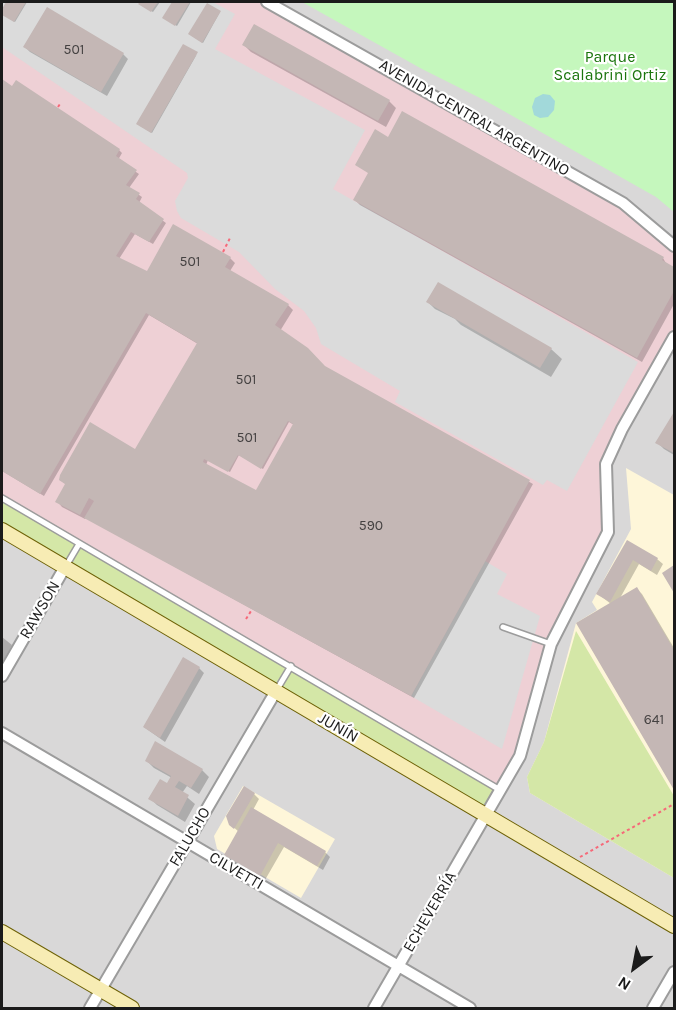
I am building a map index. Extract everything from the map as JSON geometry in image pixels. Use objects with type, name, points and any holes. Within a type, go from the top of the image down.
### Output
[{"type":"main road","name":"JUNÍN","points":[[2,530],[675,926]]},
{"type":"main road","points":[[2,932],[132,1008]]},
{"type":"street","name":"AVENIDA CENTRAL ARGENTINO","points":[[267,2],[623,203],[675,246]]},
{"type":"street","name":"ECHEVERRÍA","points":[[374,1008],[520,756],[551,644],[608,532],[606,464],[622,429],[675,337]]},
{"type":"street","name":"RAWSON","points":[[2,676],[65,567]]},
{"type":"street","name":"FALUCHO","points":[[90,1008],[276,691]]},
{"type":"street","name":"CILVETTI","points":[[2,733],[470,1008]]},
{"type":"street","points":[[653,1008],[675,972]]},
{"type":"lane","name":"JUNÍN","points":[[2,498],[501,791]]},
{"type":"lane","name":"RAWSON","points":[[65,567],[79,544]]},
{"type":"lane","points":[[503,627],[551,644]]},
{"type":"lane","name":"FALUCHO","points":[[276,691],[291,666]]},
{"type":"path","points":[[223,252],[230,238]]},
{"type":"path","points":[[246,619],[250,611]]},
{"type":"path","points":[[568,863],[675,804]]},
{"type":"shaded area","points":[[2,2],[674,2],[674,1008],[2,1008]]},
{"type":"shaded area","points":[[2,2],[267,2],[623,203],[674,246],[674,337],[606,464],[608,532],[551,644],[520,756],[502,791],[2,498]]},
{"type":"shaded area","points":[[2,2],[213,2],[235,14],[215,49],[365,130],[333,189],[638,362],[567,491],[547,480],[543,485],[395,402],[400,391],[321,344],[316,328],[304,311],[275,289],[239,252],[181,218],[175,201],[188,178],[187,173],[2,47]]},
{"type":"shaded area","points":[[626,468],[674,495],[674,878],[530,793],[527,777],[544,742],[576,623],[597,610],[592,602],[631,529]]},
{"type":"shaded area","points":[[485,561],[507,574],[497,594],[540,616],[502,749],[411,696]]},
{"type":"shaded area","points":[[243,786],[335,839],[301,898],[217,849],[214,836]]},
{"type":"green space","name":"Parque Scalabrini Ortiz","points":[[302,2],[674,2],[674,212],[656,197],[486,101],[422,69]]},
{"type":"green space","points":[[2,498],[502,791],[487,815],[2,530]]},
{"type":"green space","points":[[576,631],[674,796],[674,878],[530,793],[527,777],[544,742]]},
{"type":"water","points":[[543,94],[550,95],[555,101],[554,110],[548,117],[540,118],[534,115],[532,107],[535,98]]},
{"type":"building","points":[[6,2],[26,2],[14,22],[2,15]]},
{"type":"building","points":[[158,2],[151,12],[138,4]]},
{"type":"building","points":[[172,2],[190,2],[175,26],[162,18]]},
{"type":"building","points":[[207,3],[221,11],[202,43],[188,34]]},
{"type":"building","points":[[47,7],[124,53],[101,92],[23,47]]},
{"type":"building","points":[[254,24],[390,100],[378,121],[242,45]]},
{"type":"building","points":[[183,44],[198,52],[151,133],[136,124]]},
{"type":"building","points":[[2,79],[12,86],[16,80],[120,149],[116,156],[137,170],[126,185],[140,193],[136,199],[164,219],[149,242],[131,232],[116,256],[147,271],[173,224],[231,257],[225,267],[289,304],[275,325],[308,348],[325,366],[530,480],[411,696],[84,518],[94,501],[89,498],[80,515],[55,502],[65,484],[59,480],[60,475],[90,422],[135,449],[197,343],[146,313],[40,494],[2,471]],"holes":[[[288,421],[293,424],[256,490],[203,462],[204,459],[228,472],[238,455],[261,469]]]},
{"type":"building","points":[[402,111],[664,257],[662,260],[674,267],[674,291],[637,358],[353,200],[368,173],[355,165],[375,129],[388,137]]},
{"type":"building","points":[[438,282],[552,348],[540,368],[426,302]]},
{"type":"building","points":[[674,412],[674,453],[655,443]]},
{"type":"building","points":[[627,540],[658,558],[651,571],[633,560],[610,602],[596,594]]},
{"type":"building","points":[[674,565],[674,593],[662,573]]},
{"type":"building","points":[[637,587],[674,650],[674,790],[576,623]]},
{"type":"building","points":[[183,657],[200,667],[160,738],[143,727]]},
{"type":"building","points":[[155,741],[203,769],[191,788],[179,781],[175,787],[189,795],[178,816],[148,799],[160,779],[167,783],[171,776],[145,761]]},
{"type":"building","points":[[244,786],[255,793],[234,829],[229,825],[226,816]]},
{"type":"building","points":[[251,807],[326,851],[317,866],[278,843],[260,876],[224,855]]}]
